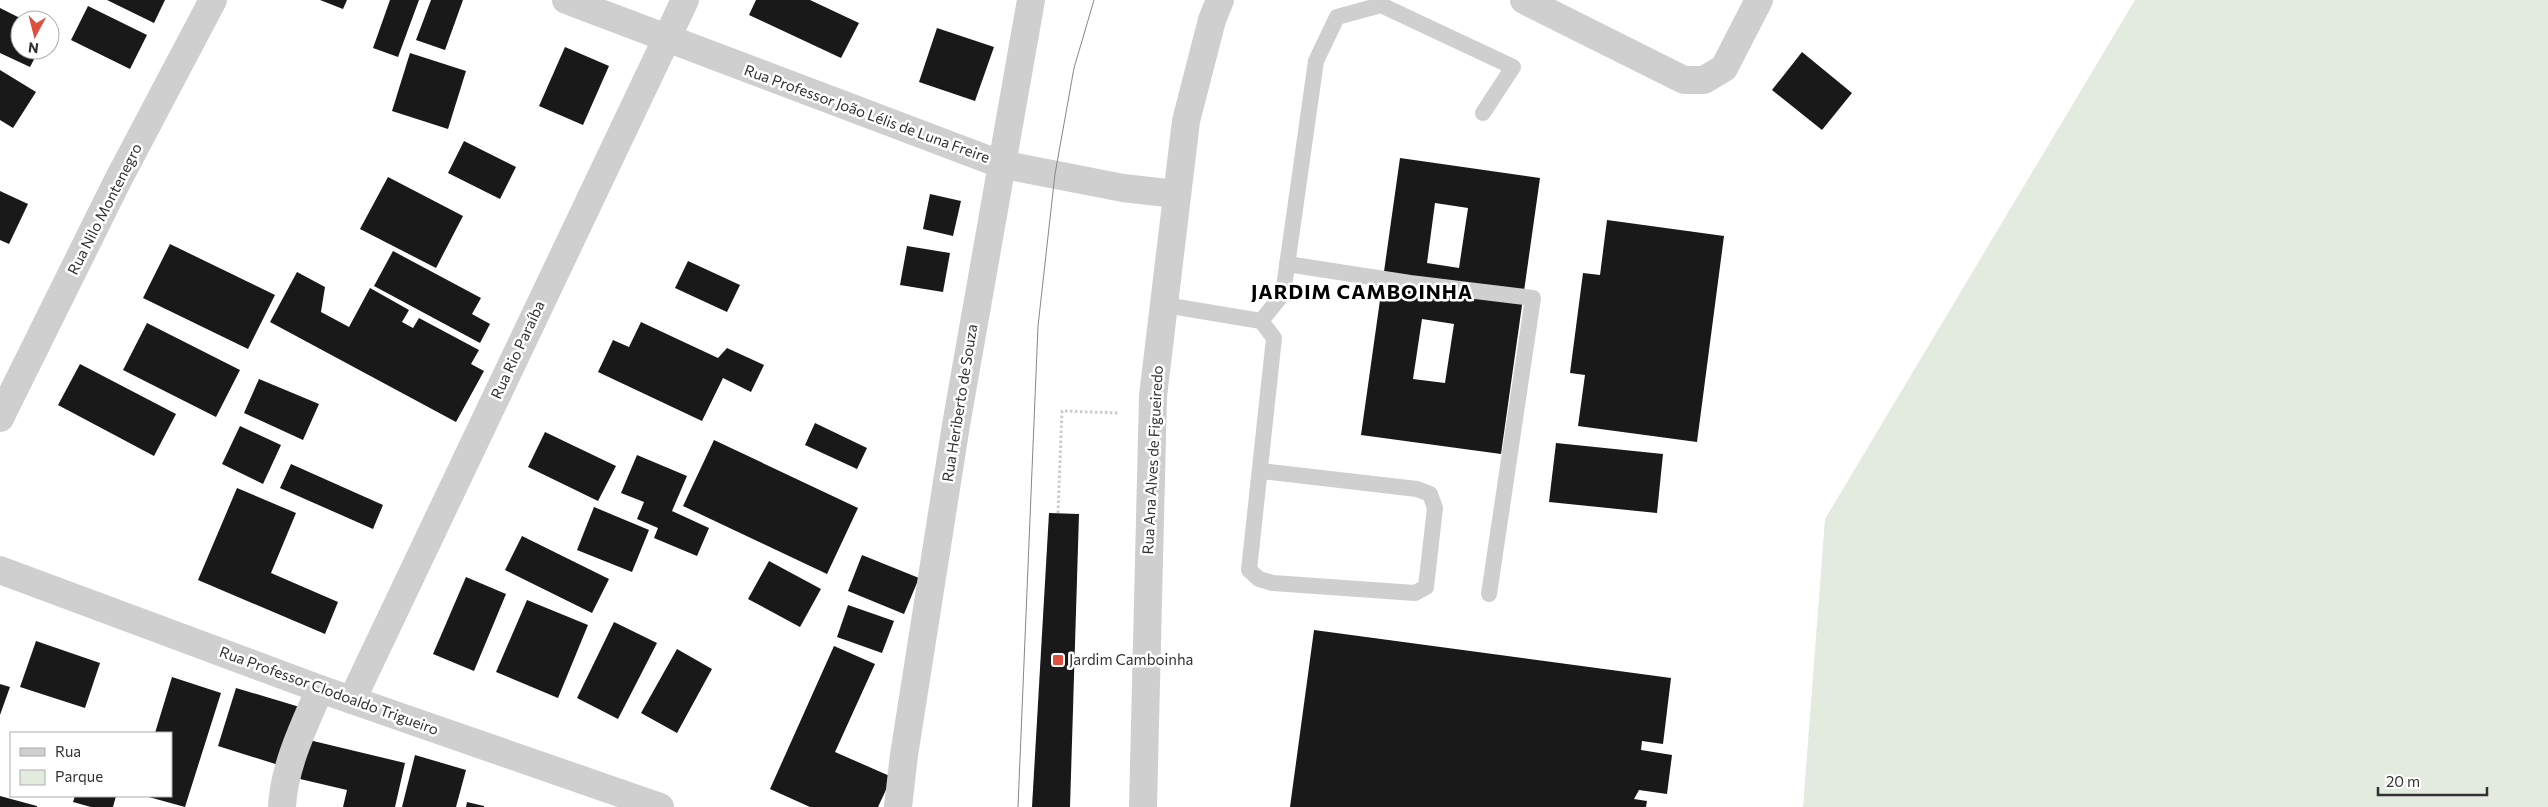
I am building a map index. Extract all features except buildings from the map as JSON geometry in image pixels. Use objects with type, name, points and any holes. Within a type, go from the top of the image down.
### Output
[{"type":"street","name":"Rua Nilo Montenegro","points":[[0,418],[118,180],[213,0]]},
{"type":"street","name":"Rua Professor João Lélis de Luna Freire","points":[[566,0],[1000,164],[1123,188],[1176,194]]},
{"type":"street","name":"Rua Rio Paraíba","points":[[352,700],[686,0]]},
{"type":"street","name":"Rua Heriberto de Souza","points":[[898,807],[904,755],[956,425],[1000,164],[1031,0]]},
{"type":"street","name":"Rua Ana Alves de Figueiredo","points":[[1143,807],[1152,414],[1176,194],[1186,121],[1212,20],[1220,0]]},
{"type":"street","points":[[1524,0],[1684,80],[1704,80],[1724,68],[1759,0]]},
{"type":"street","name":"Rua Professor Clodoaldo Trigueiro","points":[[0,570],[320,689],[660,807]]},
{"type":"street","points":[[282,807],[282,795],[296,744],[320,689]]},
{"type":"lane","points":[[1261,321],[1282,294],[1316,61],[1337,17],[1380,5],[1513,67],[1483,113]]},
{"type":"lane","points":[[1287,264],[1534,298],[1489,594]]},
{"type":"lane","points":[[1165,305],[1261,321],[1274,338],[1249,570],[1258,579],[1273,583],[1415,593],[1426,586],[1435,508],[1430,494],[1416,489],[1261,471]]},
{"type":"path","points":[[1058,513],[1062,411],[1152,414]]},
{"type":"green space","points":[[2135,0],[2548,0],[2548,807],[1803,807],[1825,519]]},
{"type":"tram line","points":[[1018,807],[1038,326],[1055,174],[1074,68],[1094,0]]},
{"type":"place","name":"Jardim Camboinha","points":[[1058,660]]},
{"type":"district","name":"JARDIM CAMBOINHA","points":[[1362,292]]}]
